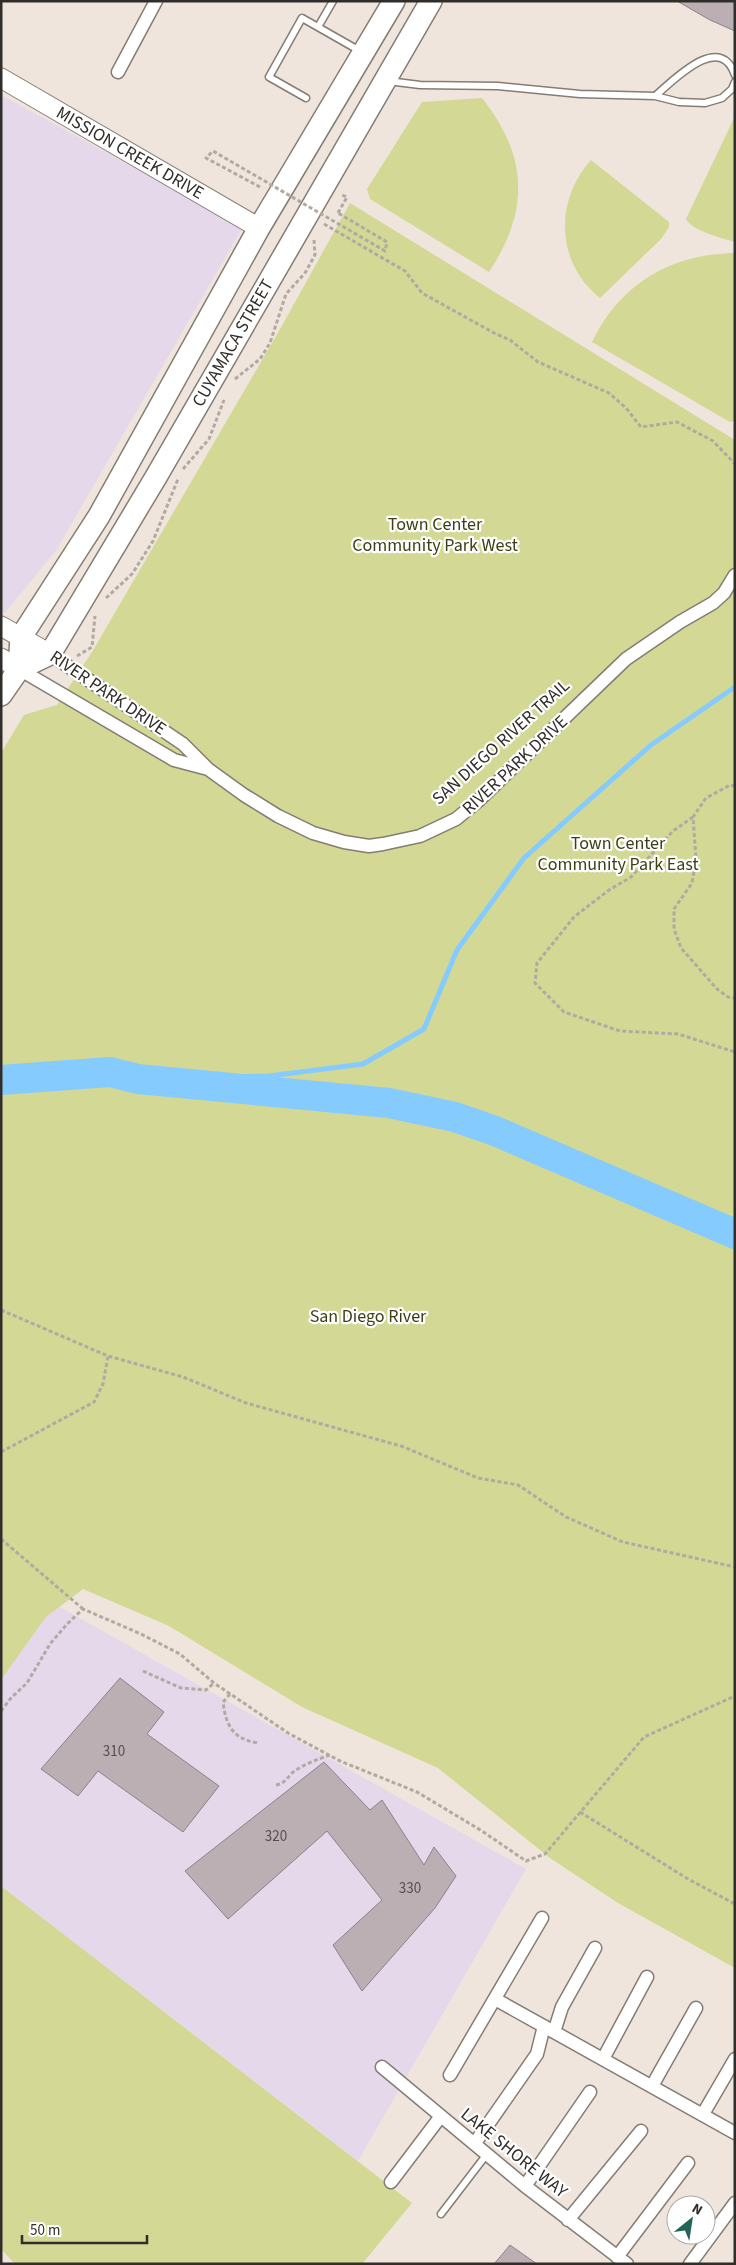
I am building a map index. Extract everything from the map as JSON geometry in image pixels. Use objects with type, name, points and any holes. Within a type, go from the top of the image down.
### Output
[{"type":"main road","name":"CUYAMACA STREET","points":[[20,637],[99,516],[259,228],[394,1]]},
{"type":"main road","name":"CUYAMACA STREET","points":[[50,654],[387,80],[431,1]]},
{"type":"main road","points":[[376,32],[404,50]]},
{"type":"main road","points":[[1,695],[20,637]]},
{"type":"main road","points":[[10,664],[50,654]]},
{"type":"street","points":[[118,72],[150,4]]},
{"type":"street","name":"MISSION CREEK DRIVE","points":[[1,78],[259,228]]},
{"type":"street","name":"RIVER PARK DRIVE","points":[[1,626],[50,654],[183,744],[208,769],[278,816],[314,833],[344,842],[369,846],[420,836],[456,819],[471,807],[626,659],[680,622],[713,603],[724,593],[735,575]]},
{"type":"street","name":"RIVER PARK DRIVE","points":[[10,664],[174,760],[208,769]]},
{"type":"street","points":[[450,2076],[542,1918]]},
{"type":"street","points":[[475,2143],[537,2054],[595,1948]]},
{"type":"street","points":[[603,2058],[647,1977]]},
{"type":"street","points":[[495,1999],[735,2133]]},
{"type":"street","points":[[652,2086],[696,2008]]},
{"type":"street","points":[[703,2114],[735,2059]]},
{"type":"street","name":"LAKE SHORE WAY","points":[[382,2067],[525,2186],[622,2260]]},
{"type":"street","points":[[525,2186],[590,2092]]},
{"type":"street","points":[[391,2182],[441,2116]]},
{"type":"street","points":[[568,2220],[641,2131]]},
{"type":"street","points":[[622,2260],[688,2163]]},
{"type":"street","points":[[690,2264],[735,2203]]},
{"type":"lane","points":[[318,28],[334,1]]},
{"type":"lane","points":[[306,98],[269,77],[302,18],[363,53]]},
{"type":"lane","points":[[655,96],[691,66],[707,58],[721,59],[732,69],[735,76]]},
{"type":"lane","points":[[387,80],[420,85],[498,86],[580,94],[655,96],[679,102],[705,103],[722,98],[732,89],[735,82]]},
{"type":"lane","points":[[441,2214],[487,2154]]},
{"type":"path","points":[[260,187],[206,158],[213,151],[385,251],[387,242],[338,213],[347,197],[342,195],[338,202]]},
{"type":"path","points":[[321,228],[328,216]]},
{"type":"path","points":[[324,224],[405,271],[422,293],[510,340],[538,362],[609,393],[626,408],[641,427],[677,422],[713,441],[735,464]]},
{"type":"path","points":[[231,385],[236,378],[260,359],[270,343],[286,294],[305,273],[315,255],[314,239],[318,234]]},
{"type":"path","points":[[101,607],[106,598],[132,574],[152,542],[164,517],[181,472],[209,440],[227,391]]},
{"type":"path","points":[[80,664],[72,658],[92,647],[96,615]]},
{"type":"path","points":[[735,786],[730,786],[706,798],[693,817],[673,831],[631,877],[609,890],[574,917],[537,963],[535,983],[564,1012],[620,1031],[678,1034],[735,1052]]},
{"type":"path","points":[[693,817],[696,859],[692,883],[674,909],[674,929],[681,948],[717,989],[728,997],[735,998]]},
{"type":"path","points":[[1,1310],[108,1356],[183,1377],[246,1404],[401,1446],[478,1478],[518,1485],[566,1517],[623,1542],[735,1567]]},
{"type":"path","points":[[1,1452],[94,1402],[103,1384],[108,1356]]},
{"type":"path","points":[[1,1540],[83,1609],[141,1634],[180,1654],[214,1683],[288,1733],[330,1755],[417,1792],[482,1831],[526,1862],[545,1854],[644,1737],[735,1696]]},
{"type":"path","points":[[1,1711],[10,1698],[27,1683],[56,1637],[83,1609]]},
{"type":"path","points":[[143,1671],[181,1688],[206,1690],[214,1683]]},
{"type":"path","points":[[230,1694],[223,1702],[229,1727],[244,1741],[258,1743]]},
{"type":"path","points":[[276,1785],[283,1784],[293,1773],[320,1758],[330,1755]]},
{"type":"path","points":[[580,1812],[688,1879],[735,1904]]},
{"type":"shaded area","points":[[1,95],[243,227],[57,549],[4,614],[1,613]]},
{"type":"shaded area","points":[[60,1607],[526,1869],[358,2161],[1,1886],[1,1680],[46,1617]]},
{"type":"green space","points":[[482,98],[508,141],[515,162],[518,183],[517,205],[512,227],[489,272],[370,199],[367,189],[422,102]]},
{"type":"green space","points":[[735,116],[735,242],[694,227],[686,219]]},
{"type":"green space","points":[[591,160],[669,222],[669,227],[661,239],[600,298],[585,284],[575,267],[568,250],[565,231],[566,212],[571,194],[579,176]]},
{"type":"green space","name":"San Diego River","points":[[350,203],[735,440],[735,1968],[618,1903],[550,1858],[438,1768],[302,1707],[169,1626],[83,1589],[46,1617],[1,1680],[1,753],[24,715],[57,705],[92,652],[279,331]]},
{"type":"green space","points":[[735,253],[735,421],[730,422],[592,342],[617,304],[632,289],[650,276],[669,266],[689,259]]},
{"type":"green space","points":[[1,1886],[412,2203],[362,2264],[15,2264],[1,2249]]},
{"type":"building","points":[[677,1],[735,1],[735,31],[710,20]]},
{"type":"building","points":[[120,1678],[164,1712],[147,1734],[219,1786],[183,1832],[98,1771],[78,1796],[41,1769]]},
{"type":"building","points":[[324,1762],[370,1810],[382,1800],[424,1865],[434,1847],[456,1876],[435,1908],[362,1991],[333,1945],[382,1900],[327,1831],[228,1919],[185,1871]]},
{"type":"building","points":[[510,2245],[537,2264],[494,2264]]},
{"type":"waterway","points":[[138,1079],[269,1076],[363,1064],[424,1029],[457,950],[524,858],[651,745],[735,687]]},
{"type":"waterway","name":"San Diego River","points":[[1,1080],[110,1072],[138,1079],[389,1103],[455,1117],[495,1131],[735,1234]]},
{"type":"park label","name":"Town Center Community Park West","points":[[435,534]]},
{"type":"park label","name":"Town Center Community Park East","points":[[618,853]]}]
